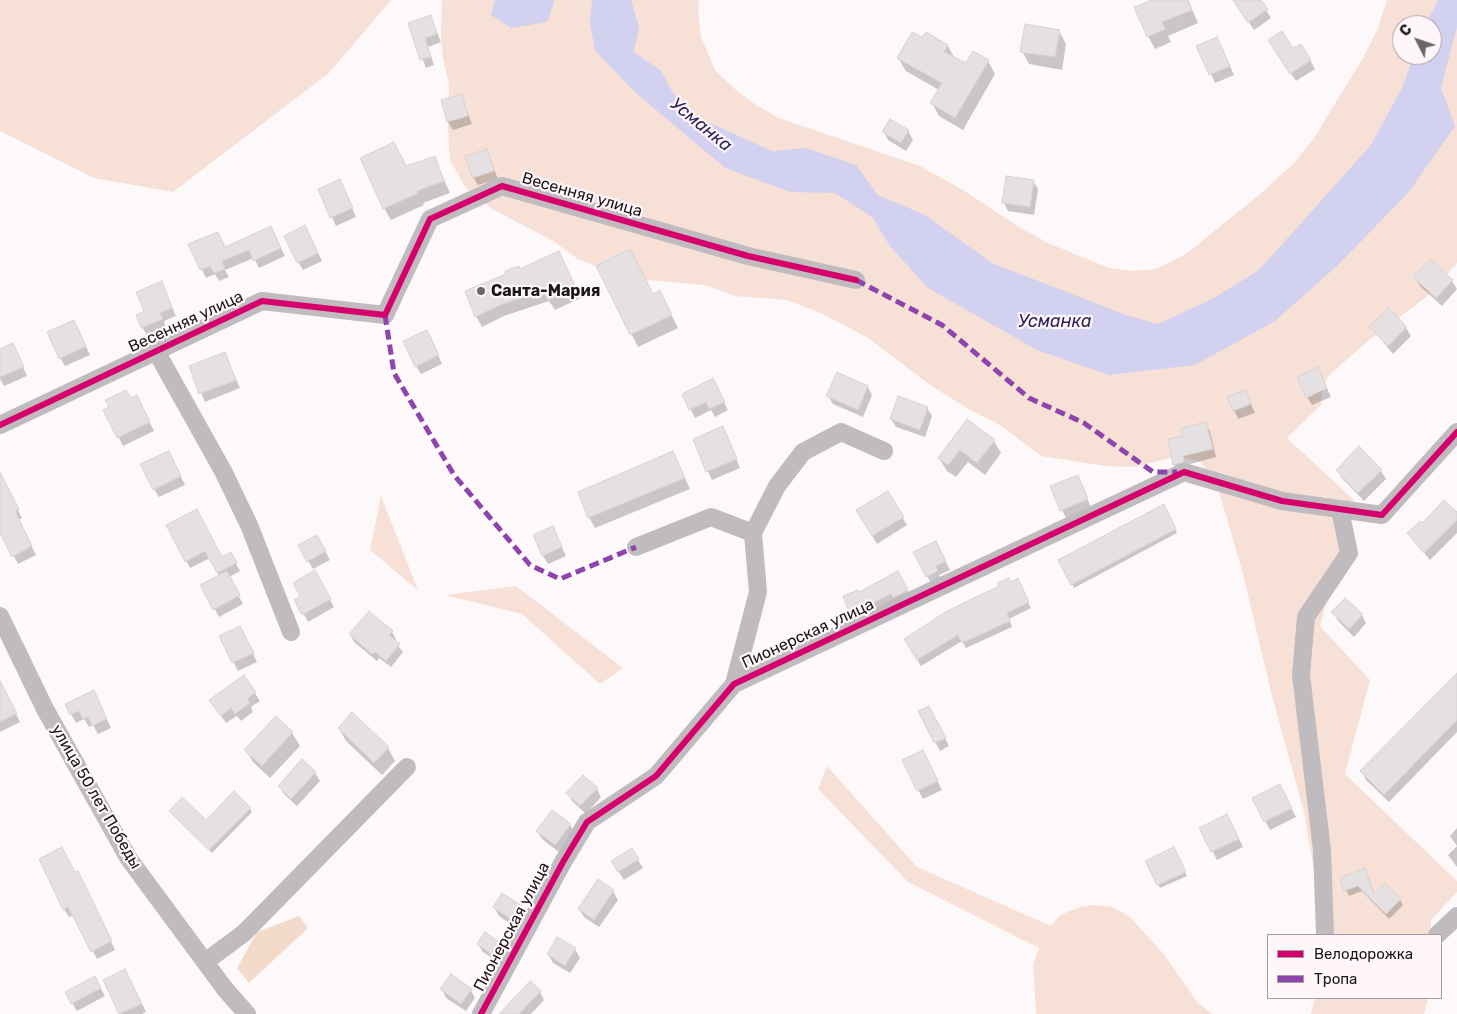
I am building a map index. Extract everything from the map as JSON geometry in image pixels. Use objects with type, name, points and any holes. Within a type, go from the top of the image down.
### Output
[{"type":"street","name":"Весенняя улица","points":[[0,425],[262,301],[384,315],[430,219],[502,186],[748,256],[856,280]]},
{"type":"street","points":[[156,351],[223,471],[249,526],[291,632]]},
{"type":"street","points":[[734,684],[758,592],[752,533],[777,486],[803,452],[841,432],[884,451]]},
{"type":"street","name":"Пионерская улица","points":[[481,1014],[563,862],[587,822],[656,776],[734,684],[1184,472],[1282,501],[1382,515],[1457,432]]},
{"type":"street","points":[[1325,934],[1322,850],[1301,675],[1306,617],[1350,553],[1340,510]]},
{"type":"street","points":[[636,547],[711,517],[752,533]]},
{"type":"street","name":"улица 50 лет Победы","points":[[0,616],[46,709],[129,859],[205,962],[247,1014]]},
{"type":"street","points":[[205,962],[244,933],[407,767]]},
{"type":"street","points":[[1438,934],[1457,916]]},
{"type":"shaded area","points":[[0,0],[391,0],[329,73],[173,192],[94,178],[0,131]]},
{"type":"shaded area","points":[[442,0],[699,0],[701,37],[715,70],[736,90],[756,105],[779,118],[920,166],[963,190],[1019,227],[1048,243],[1109,268],[1133,271],[1156,269],[1186,254],[1259,195],[1294,163],[1314,138],[1363,58],[1378,28],[1387,0],[1457,0],[1457,263],[1426,297],[1373,337],[1328,376],[1322,392],[1321,405],[1287,438],[1354,500],[1320,626],[1370,680],[1345,774],[1457,881],[1457,892],[1431,920],[1431,934],[1320,934],[1318,894],[1304,812],[1272,696],[1242,570],[1217,485],[1201,462],[1186,458],[1170,458],[1134,467],[1105,466],[1041,456],[997,423],[965,407],[930,385],[868,338],[823,314],[787,300],[734,296],[705,285],[647,280],[615,274],[578,259],[553,241],[492,209],[465,187],[450,160],[448,129],[449,84],[443,59],[441,36]]},
{"type":"shaded area","points":[[381,496],[418,590],[370,550]]},
{"type":"shaded area","points":[[516,586],[623,668],[600,684],[522,614],[445,595]]},
{"type":"shaded area","points":[[827,766],[917,867],[1051,926],[1060,915],[1080,907],[1094,905],[1113,907],[1130,917],[1162,952],[1198,1003],[1213,1014],[1036,1014],[1033,964],[1039,948],[908,882],[818,789]]},
{"type":"shaded area","points":[[299,916],[308,928],[249,983],[237,968],[257,932]]},
{"type":"shaded area","points":[[1315,999],[1428,999],[1424,1014],[1311,1014]]},
{"type":"water","points":[[495,0],[555,0],[547,22],[511,28],[491,15]]},
{"type":"water","name":"Усманка","points":[[592,0],[631,0],[639,27],[634,52],[661,71],[673,93],[695,116],[772,151],[806,148],[856,165],[878,195],[925,215],[992,263],[1126,315],[1158,324],[1214,298],[1259,270],[1371,145],[1402,88],[1410,65],[1442,65],[1442,15],[1431,15],[1438,0],[1457,0],[1457,27],[1441,88],[1455,126],[1408,193],[1338,265],[1275,321],[1195,365],[1109,375],[1037,350],[928,288],[890,246],[872,217],[835,193],[790,192],[725,168],[636,93],[595,51],[590,23]]},
{"type":"building","points":[[1152,0],[1188,0],[1192,10],[1162,22],[1165,29],[1147,37],[1134,7]]},
{"type":"building","points":[[1233,0],[1261,0],[1268,9],[1248,23]]},
{"type":"building","points":[[431,15],[437,34],[425,38],[431,57],[420,60],[408,23]]},
{"type":"building","points":[[1025,24],[1060,30],[1055,57],[1020,52]]},
{"type":"building","points":[[1282,31],[1293,48],[1301,44],[1311,60],[1290,74],[1268,40]]},
{"type":"building","points":[[912,32],[922,37],[926,32],[948,45],[944,52],[966,63],[973,51],[989,60],[955,118],[930,103],[942,83],[897,58]]},
{"type":"building","points":[[1217,37],[1230,66],[1209,75],[1196,46]]},
{"type":"building","points":[[462,94],[468,116],[447,122],[441,100]]},
{"type":"building","points":[[890,119],[909,130],[901,143],[882,132]]},
{"type":"building","points":[[394,142],[406,166],[435,156],[444,181],[417,191],[418,193],[383,209],[360,158]]},
{"type":"building","points":[[487,149],[494,171],[472,178],[465,156]]},
{"type":"building","points":[[1006,176],[1034,180],[1030,207],[1002,203]]},
{"type":"building","points":[[340,179],[353,208],[330,218],[318,189]]},
{"type":"building","points":[[305,225],[318,253],[297,263],[284,236]]},
{"type":"building","points":[[271,226],[281,248],[253,261],[249,250],[222,261],[225,269],[214,273],[210,266],[200,270],[188,244],[218,232],[225,247]]},
{"type":"building","points":[[630,249],[653,294],[660,290],[672,315],[630,335],[596,266]]},
{"type":"building","points":[[559,251],[576,288],[548,300],[543,290],[498,306],[475,317],[465,291],[506,274],[505,271],[519,266],[520,269]]},
{"type":"building","points":[[1430,259],[1453,280],[1436,298],[1413,277]]},
{"type":"building","points":[[162,281],[172,308],[160,313],[163,319],[141,328],[136,315],[144,311],[136,292]]},
{"type":"building","points":[[1389,308],[1407,327],[1388,346],[1369,327]]},
{"type":"building","points":[[74,320],[86,346],[59,359],[47,332]]},
{"type":"building","points":[[427,330],[439,355],[415,367],[403,341]]},
{"type":"building","points":[[13,343],[24,367],[0,377],[0,349]]},
{"type":"building","points":[[225,352],[236,380],[199,394],[189,366]]},
{"type":"building","points":[[1318,367],[1327,388],[1306,398],[1297,377]]},
{"type":"building","points":[[837,372],[868,386],[858,410],[826,396]]},
{"type":"building","points":[[713,378],[725,402],[709,409],[706,402],[689,410],[682,394]]},
{"type":"building","points":[[126,390],[131,398],[137,395],[150,422],[117,438],[103,410],[109,407],[105,400]]},
{"type":"building","points":[[1246,390],[1251,404],[1233,411],[1227,397]]},
{"type":"building","points":[[898,396],[928,407],[920,430],[890,419]]},
{"type":"building","points":[[967,419],[995,440],[977,463],[960,450],[948,465],[938,458]]},
{"type":"building","points":[[1206,422],[1213,449],[1183,456],[1184,462],[1173,465],[1168,439],[1183,436],[1181,428]]},
{"type":"building","points":[[723,426],[737,459],[706,472],[693,439]]},
{"type":"building","points":[[1359,446],[1382,470],[1358,493],[1336,470]]},
{"type":"building","points":[[169,451],[181,476],[153,490],[140,464]]},
{"type":"building","points":[[673,451],[685,478],[588,518],[578,492]]},
{"type":"building","points":[[0,472],[19,509],[15,511],[32,546],[12,557],[0,533]]},
{"type":"building","points":[[1078,475],[1088,499],[1060,511],[1050,486]]},
{"type":"building","points":[[888,491],[904,517],[872,536],[856,510]]},
{"type":"building","points":[[1444,500],[1457,512],[1457,520],[1424,553],[1407,533],[1420,521],[1422,523]]},
{"type":"building","points":[[1164,504],[1176,529],[1071,585],[1058,560]]},
{"type":"building","points":[[197,509],[222,557],[231,552],[237,563],[217,573],[205,551],[185,562],[166,525]]},
{"type":"building","points":[[553,526],[562,547],[542,556],[533,535]]},
{"type":"building","points":[[317,535],[326,551],[307,562],[298,545]]},
{"type":"building","points":[[936,541],[946,561],[936,566],[938,571],[926,577],[913,552]]},
{"type":"building","points":[[315,570],[331,599],[302,615],[294,600],[300,596],[293,583]]},
{"type":"building","points":[[227,571],[240,595],[213,610],[200,585]]},
{"type":"building","points":[[898,571],[908,590],[893,598],[891,594],[850,614],[843,596],[858,590],[859,592]]},
{"type":"building","points":[[1009,578],[1011,582],[1018,578],[1029,602],[1007,613],[1010,621],[962,643],[958,635],[917,660],[904,639],[947,611],[999,586],[997,583]]},
{"type":"building","points":[[1345,598],[1363,614],[1349,629],[1331,612]]},
{"type":"building","points":[[369,611],[393,631],[389,635],[400,644],[386,661],[375,652],[372,654],[349,634]]},
{"type":"building","points":[[240,626],[254,653],[232,663],[219,636]]},
{"type":"building","points":[[1457,673],[1457,720],[1384,795],[1360,771]]},
{"type":"building","points":[[244,675],[256,692],[247,699],[250,703],[235,714],[231,708],[221,716],[209,700]]},
{"type":"building","points":[[0,681],[17,713],[0,722]]},
{"type":"building","points":[[94,690],[107,719],[92,726],[88,717],[83,719],[79,711],[70,715],[65,704]]},
{"type":"building","points":[[929,706],[946,738],[934,743],[918,711]]},
{"type":"building","points":[[352,712],[389,747],[374,763],[338,728]]},
{"type":"building","points":[[276,716],[293,732],[262,766],[244,750]]},
{"type":"building","points":[[923,750],[938,781],[917,791],[902,760]]},
{"type":"building","points":[[302,759],[316,772],[291,799],[278,786]]},
{"type":"building","points":[[583,775],[598,788],[580,806],[566,793]]},
{"type":"building","points":[[1280,784],[1292,808],[1264,822],[1252,798]]},
{"type":"building","points":[[234,791],[251,808],[209,850],[169,811],[182,797],[206,820]]},
{"type":"building","points":[[552,810],[571,824],[555,845],[536,831]]},
{"type":"building","points":[[1227,814],[1239,839],[1211,852],[1199,828]]},
{"type":"building","points":[[62,847],[75,872],[78,871],[112,941],[91,952],[68,907],[63,910],[39,859]]},
{"type":"building","points":[[1174,847],[1186,872],[1157,885],[1145,861]]},
{"type":"building","points":[[632,848],[639,859],[618,872],[611,861]]},
{"type":"building","points":[[1365,868],[1374,894],[1385,883],[1401,899],[1386,914],[1358,886],[1344,891],[1340,878]]},
{"type":"building","points":[[598,879],[614,890],[594,920],[578,909]]},
{"type":"building","points":[[502,893],[522,906],[512,920],[493,907]]},
{"type":"building","points":[[485,932],[499,942],[491,954],[477,944]]},
{"type":"building","points":[[557,937],[576,948],[565,966],[547,954]]},
{"type":"building","points":[[125,969],[142,1004],[119,1014],[103,980]]},
{"type":"building","points":[[451,974],[472,989],[461,1004],[440,989]]},
{"type":"building","points":[[95,976],[101,988],[71,1004],[65,992]]},
{"type":"building","points":[[530,981],[541,991],[519,1014],[499,1014]]},
{"type":"marked path","points":[[856,280],[942,325],[1029,398],[1084,423],[1153,472],[1177,472]]},
{"type":"marked path","points":[[385,315],[394,373],[454,475],[530,565],[560,579],[636,547]]},
{"type":"cycle path","points":[[0,425],[262,301],[385,315],[430,219],[502,186],[748,256],[856,280]]},
{"type":"cycle path","points":[[481,1014],[563,862],[587,822],[656,776],[734,684],[1184,472],[1282,501],[1382,515],[1457,432]]},
{"type":"place","name":"Санта-Мария","points":[[481,291]]}]
